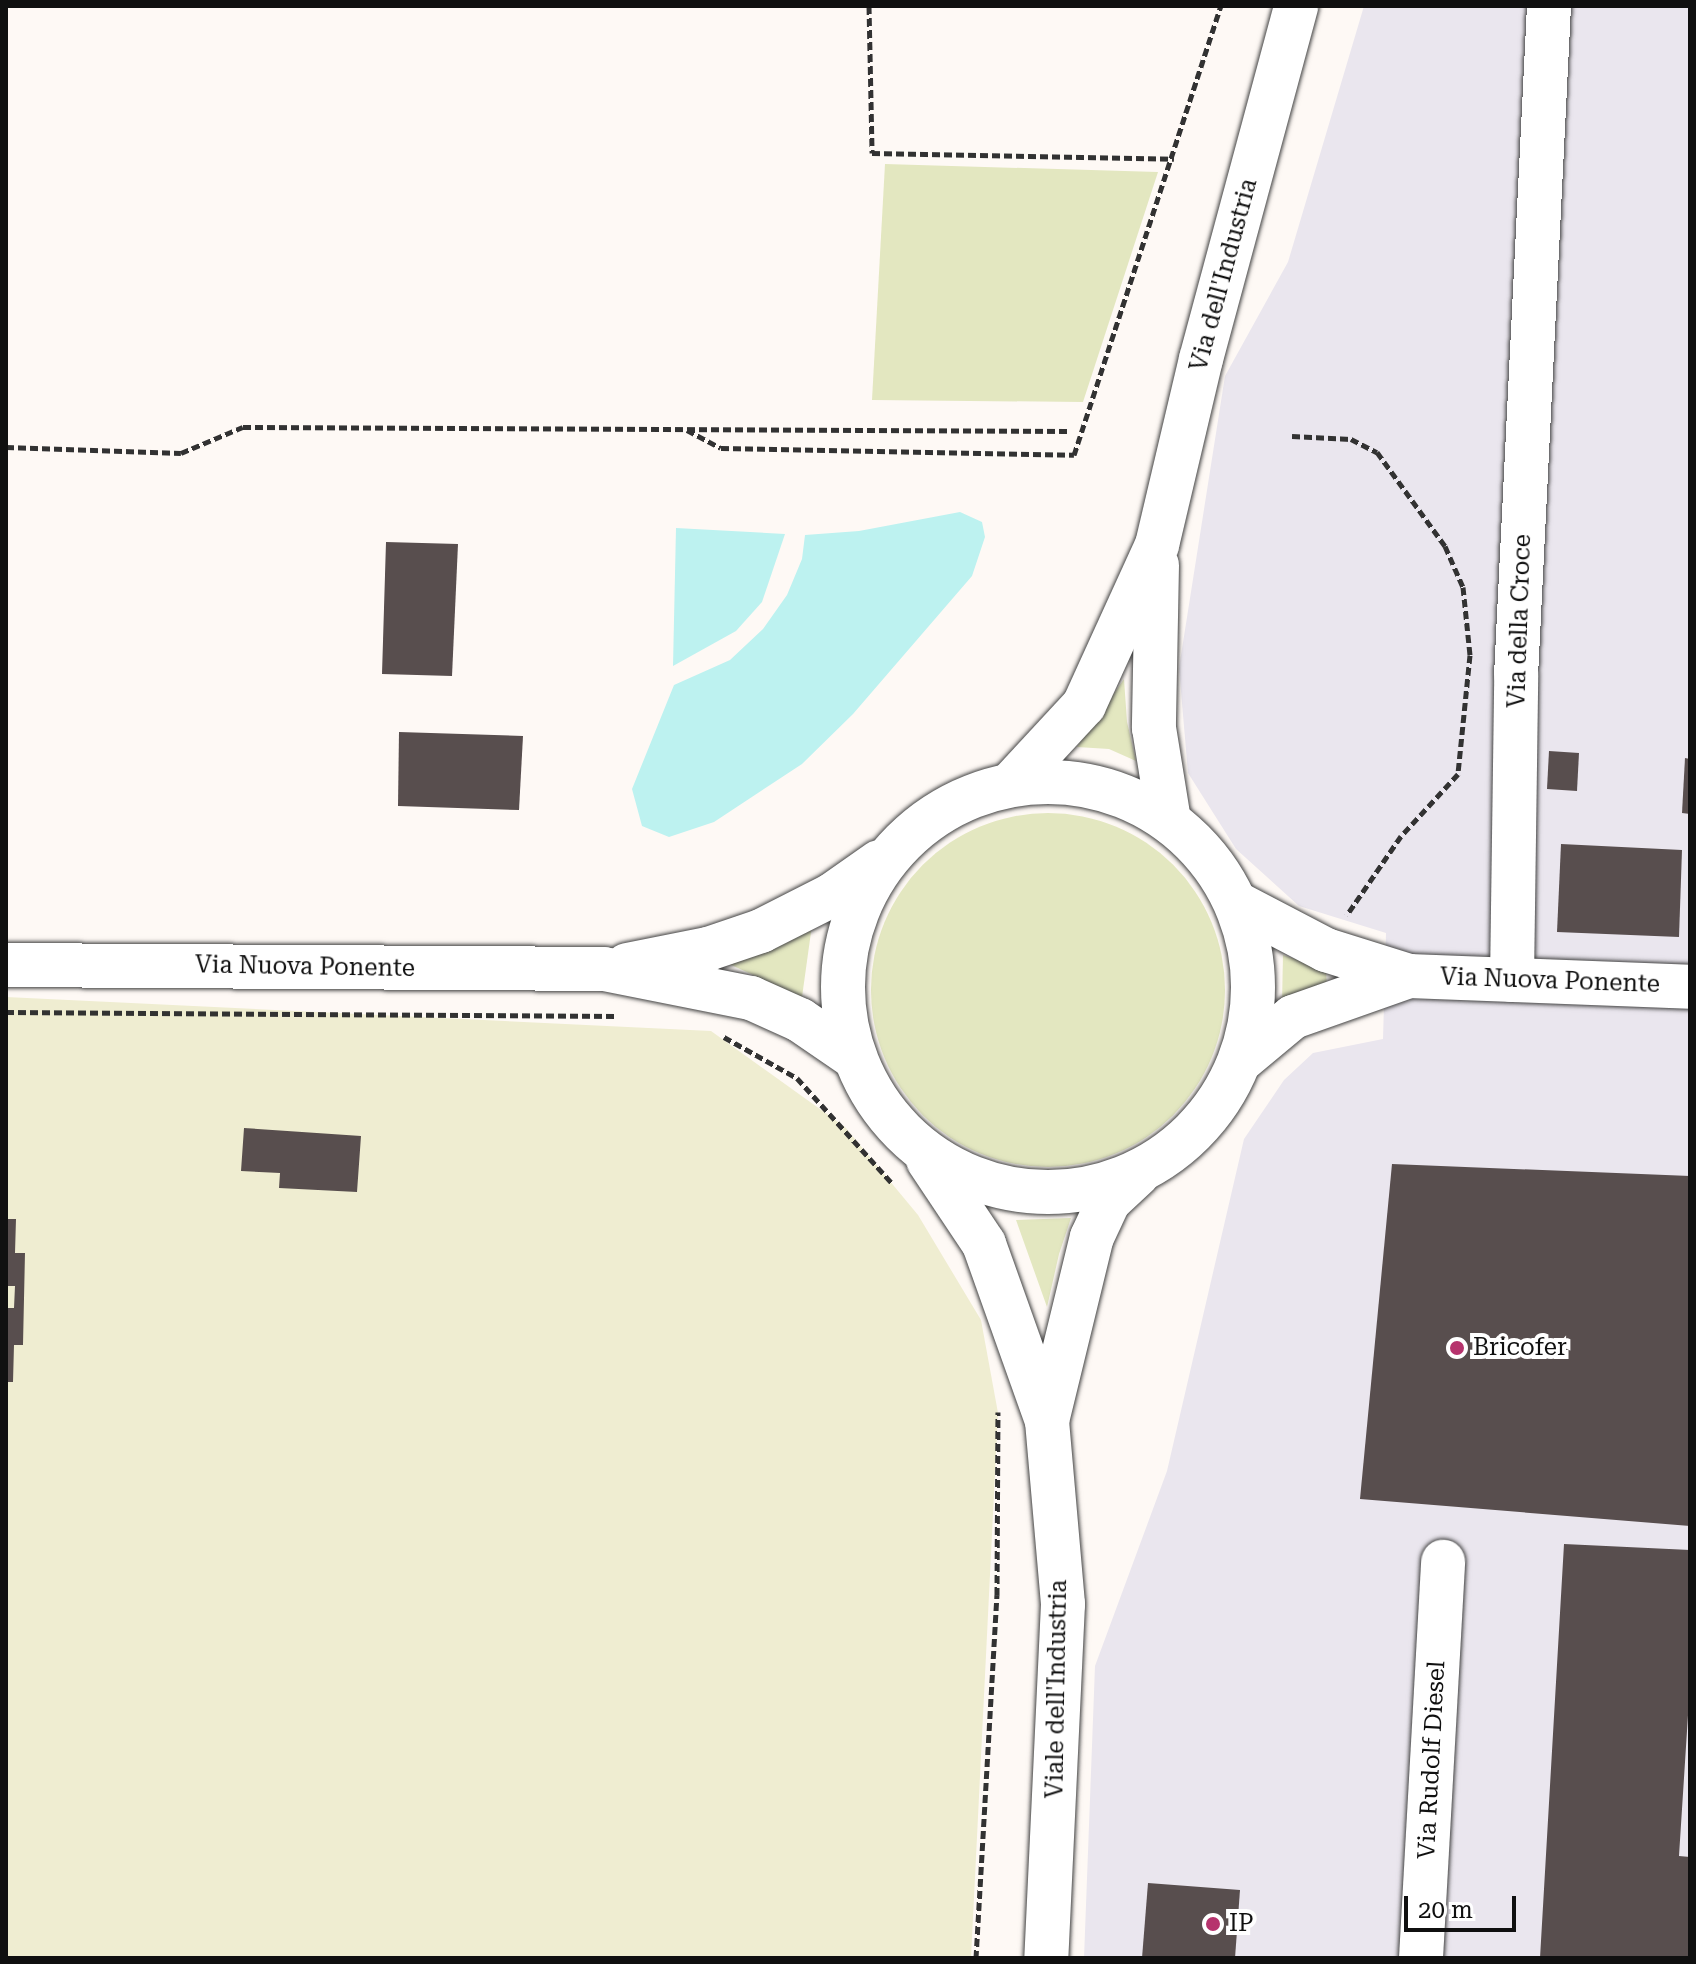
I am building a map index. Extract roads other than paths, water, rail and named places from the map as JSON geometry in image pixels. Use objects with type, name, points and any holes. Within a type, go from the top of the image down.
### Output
[{"type":"street","name":"Via dell'Industria","points":[[1010,785],[1084,705],[1157,545],[1296,6]]},
{"type":"street","name":"Via della Croce","points":[[1512,980],[1516,676],[1549,6]]},
{"type":"street","name":"Via dell'Industria","points":[[1157,545],[1154,728],[1169,821]]},
{"type":"street","points":[[894,851],[856,913],[846,949],[842,985],[854,1057],[879,1105],[916,1146],[968,1177],[1027,1191],[1088,1189],[1145,1168],[1185,1141],[1217,1104],[1240,1061],[1254,982],[1249,941],[1236,903],[1204,854],[1169,821],[1133,800],[1094,787],[1052,782],[1010,785]]},
{"type":"street","name":"Via Nuova Ponente","points":[[604,969],[708,949],[761,931],[832,895],[947,808],[1010,785]]},
{"type":"street","name":"Via Nuova Ponente","points":[[1236,903],[1326,950],[1409,976],[1690,987]]},
{"type":"street","name":"Via Nuova Ponente","points":[[6,965],[604,969],[751,998],[800,1020],[854,1057]]},
{"type":"street","name":"Via Nuova Ponente","points":[[1240,1061],[1293,1017],[1409,976]]},
{"type":"street","name":"Viale dell'Industria","points":[[916,1146],[954,1192],[984,1244],[1047,1421],[1063,1604],[1046,1958]]},
{"type":"street","name":"Viale dell'Industria","points":[[1047,1421],[1092,1237],[1109,1201],[1145,1168]]},
{"type":"street","name":"Via Rudolf Diesel","points":[[1421,1958],[1443,1562]]},
{"type":"water","points":[[960,512],[982,522],[985,537],[972,576],[853,714],[802,764],[714,822],[669,837],[642,826],[632,789],[674,685],[730,660],[763,629],[787,595],[802,559],[805,535],[859,531]]},
{"type":"water","points":[[676,528],[785,534],[762,602],[736,631],[673,666]]},
{"type":"place","name":"Bricofer","points":[[1457,1348]]},
{"type":"place","name":"IP","points":[[1213,1924]]}]
